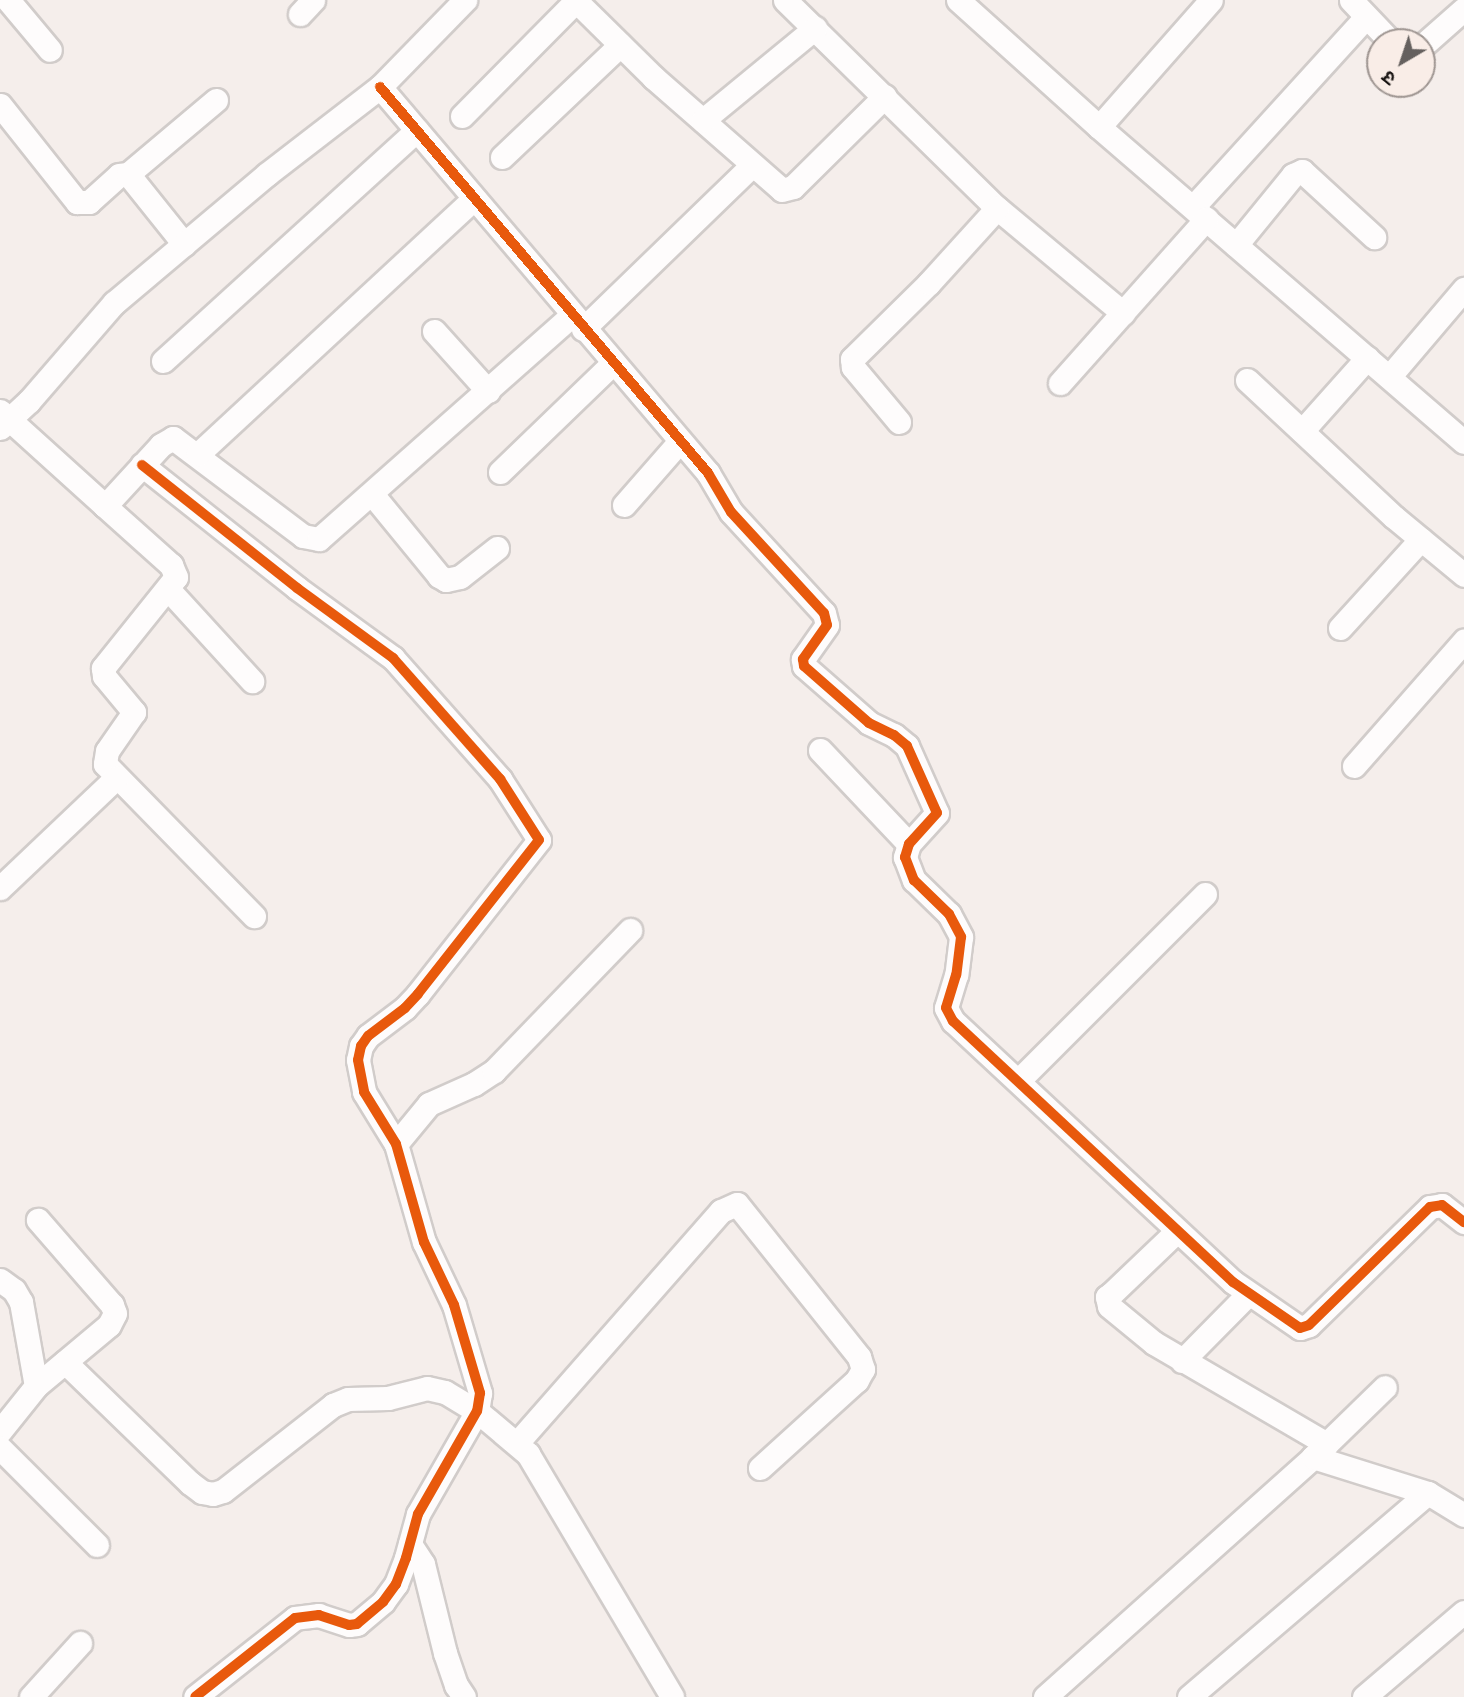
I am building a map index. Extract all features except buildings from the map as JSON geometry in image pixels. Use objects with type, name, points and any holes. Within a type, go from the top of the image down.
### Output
[{"type":"street","points":[[8,0],[50,50]]},
{"type":"street","points":[[254,916],[116,779],[108,770],[104,758],[134,712],[104,676],[103,668],[176,577],[171,565],[3,420],[30,401],[114,303],[267,174],[380,88],[465,0]]},
{"type":"street","points":[[785,0],[997,208],[1123,313]]},
{"type":"street","points":[[958,0],[1099,127],[1464,442]]},
{"type":"street","points":[[1099,127],[1211,0]]},
{"type":"street","points":[[1351,0],[1377,28]]},
{"type":"street","points":[[462,116],[582,2],[620,45],[777,187],[788,190],[793,187],[885,96]]},
{"type":"street","points":[[1436,34],[1464,9]]},
{"type":"street","points":[[1060,383],[1123,313],[1199,213],[1366,17]]},
{"type":"street","points":[[703,120],[815,28]]},
{"type":"street","points":[[502,158],[620,45]]},
{"type":"street","points":[[380,88],[708,473],[731,512],[824,613],[827,625],[803,659],[804,666],[869,723],[894,734],[907,746],[937,813],[909,844],[905,857],[909,871],[949,914],[961,937],[947,1014],[1177,1231],[1248,1294],[1305,1328],[1430,1207],[1442,1205],[1464,1222]]},
{"type":"street","points":[[0,105],[77,202],[89,202],[119,175],[128,174],[216,100]]},
{"type":"street","points":[[163,361],[417,130]]},
{"type":"street","points":[[105,506],[166,440],[173,438],[198,454],[303,536],[312,540],[326,535],[488,391],[578,322],[752,164]]},
{"type":"street","points":[[1236,245],[1293,175],[1302,171],[1374,237]]},
{"type":"street","points":[[128,174],[184,244]]},
{"type":"street","points":[[198,454],[474,198]]},
{"type":"street","points":[[899,422],[853,367],[852,359],[929,283],[997,208]]},
{"type":"street","points":[[1389,377],[1464,289]]},
{"type":"street","points":[[434,331],[488,391]]},
{"type":"street","points":[[1302,431],[1367,358]]},
{"type":"street","points":[[500,472],[613,363]]},
{"type":"street","points":[[1247,380],[1464,575]]},
{"type":"street","points":[[624,505],[680,441]]},
{"type":"street","points":[[142,466],[297,588],[393,657],[500,779],[538,836],[538,845],[418,994],[361,1046],[358,1060],[364,1092],[396,1143],[424,1242],[454,1305],[480,1393],[477,1411],[418,1514],[396,1584],[368,1617],[357,1624],[348,1625],[319,1615],[295,1618],[195,1697]]},
{"type":"street","points":[[372,494],[439,576],[446,580],[460,577],[497,548]]},
{"type":"street","points":[[1340,628],[1421,539]]},
{"type":"street","points":[[168,589],[252,681]]},
{"type":"street","points":[[1354,766],[1464,641]]},
{"type":"street","points":[[820,750],[909,844]]},
{"type":"street","points":[[0,888],[116,779]]},
{"type":"street","points":[[1019,1080],[1205,894]]},
{"type":"street","points":[[396,1143],[429,1104],[474,1084],[494,1071],[630,930]]},
{"type":"street","points":[[517,1443],[712,1220],[728,1206],[737,1204],[859,1357],[863,1369],[858,1380],[760,1468]]},
{"type":"street","points":[[0,1431],[36,1387],[109,1325],[115,1313],[112,1305],[38,1220]]},
{"type":"street","points":[[1177,1231],[1111,1294],[1107,1302],[1139,1332],[1182,1361],[1261,1403],[1320,1451],[1428,1493],[1464,1515]]},
{"type":"street","points":[[0,1280],[19,1296],[36,1387]]},
{"type":"street","points":[[1182,1361],[1248,1294]]},
{"type":"street","points":[[65,1362],[190,1483],[202,1492],[213,1493],[223,1491],[333,1405],[348,1399],[388,1398],[427,1388],[444,1392],[477,1411],[517,1443],[537,1466],[672,1697]]},
{"type":"street","points":[[1045,1697],[1320,1451],[1385,1387]]},
{"type":"street","points":[[0,1448],[97,1545]]},
{"type":"street","points":[[1189,1697],[1428,1493]]},
{"type":"street","points":[[410,1544],[423,1564],[445,1653],[456,1685],[464,1697]]},
{"type":"street","points":[[1364,1697],[1464,1612]]},
{"type":"street","points":[[31,1697],[80,1643]]},
{"type":"cycle path","points":[[380,87],[708,473],[731,512],[824,613],[827,625],[803,659],[804,666],[869,723],[894,735],[907,746],[937,813],[909,844],[905,857],[914,880],[949,914],[961,937],[956,975],[946,1008],[953,1021],[1233,1282],[1300,1328],[1309,1325],[1430,1207],[1442,1205],[1464,1222]]},
{"type":"cycle path","points":[[142,465],[297,588],[393,658],[500,779],[539,840],[418,994],[405,1008],[368,1036],[361,1046],[358,1060],[364,1092],[396,1144],[424,1242],[454,1305],[480,1393],[477,1411],[418,1514],[396,1584],[383,1602],[357,1624],[349,1625],[319,1615],[295,1618],[195,1697]]}]
